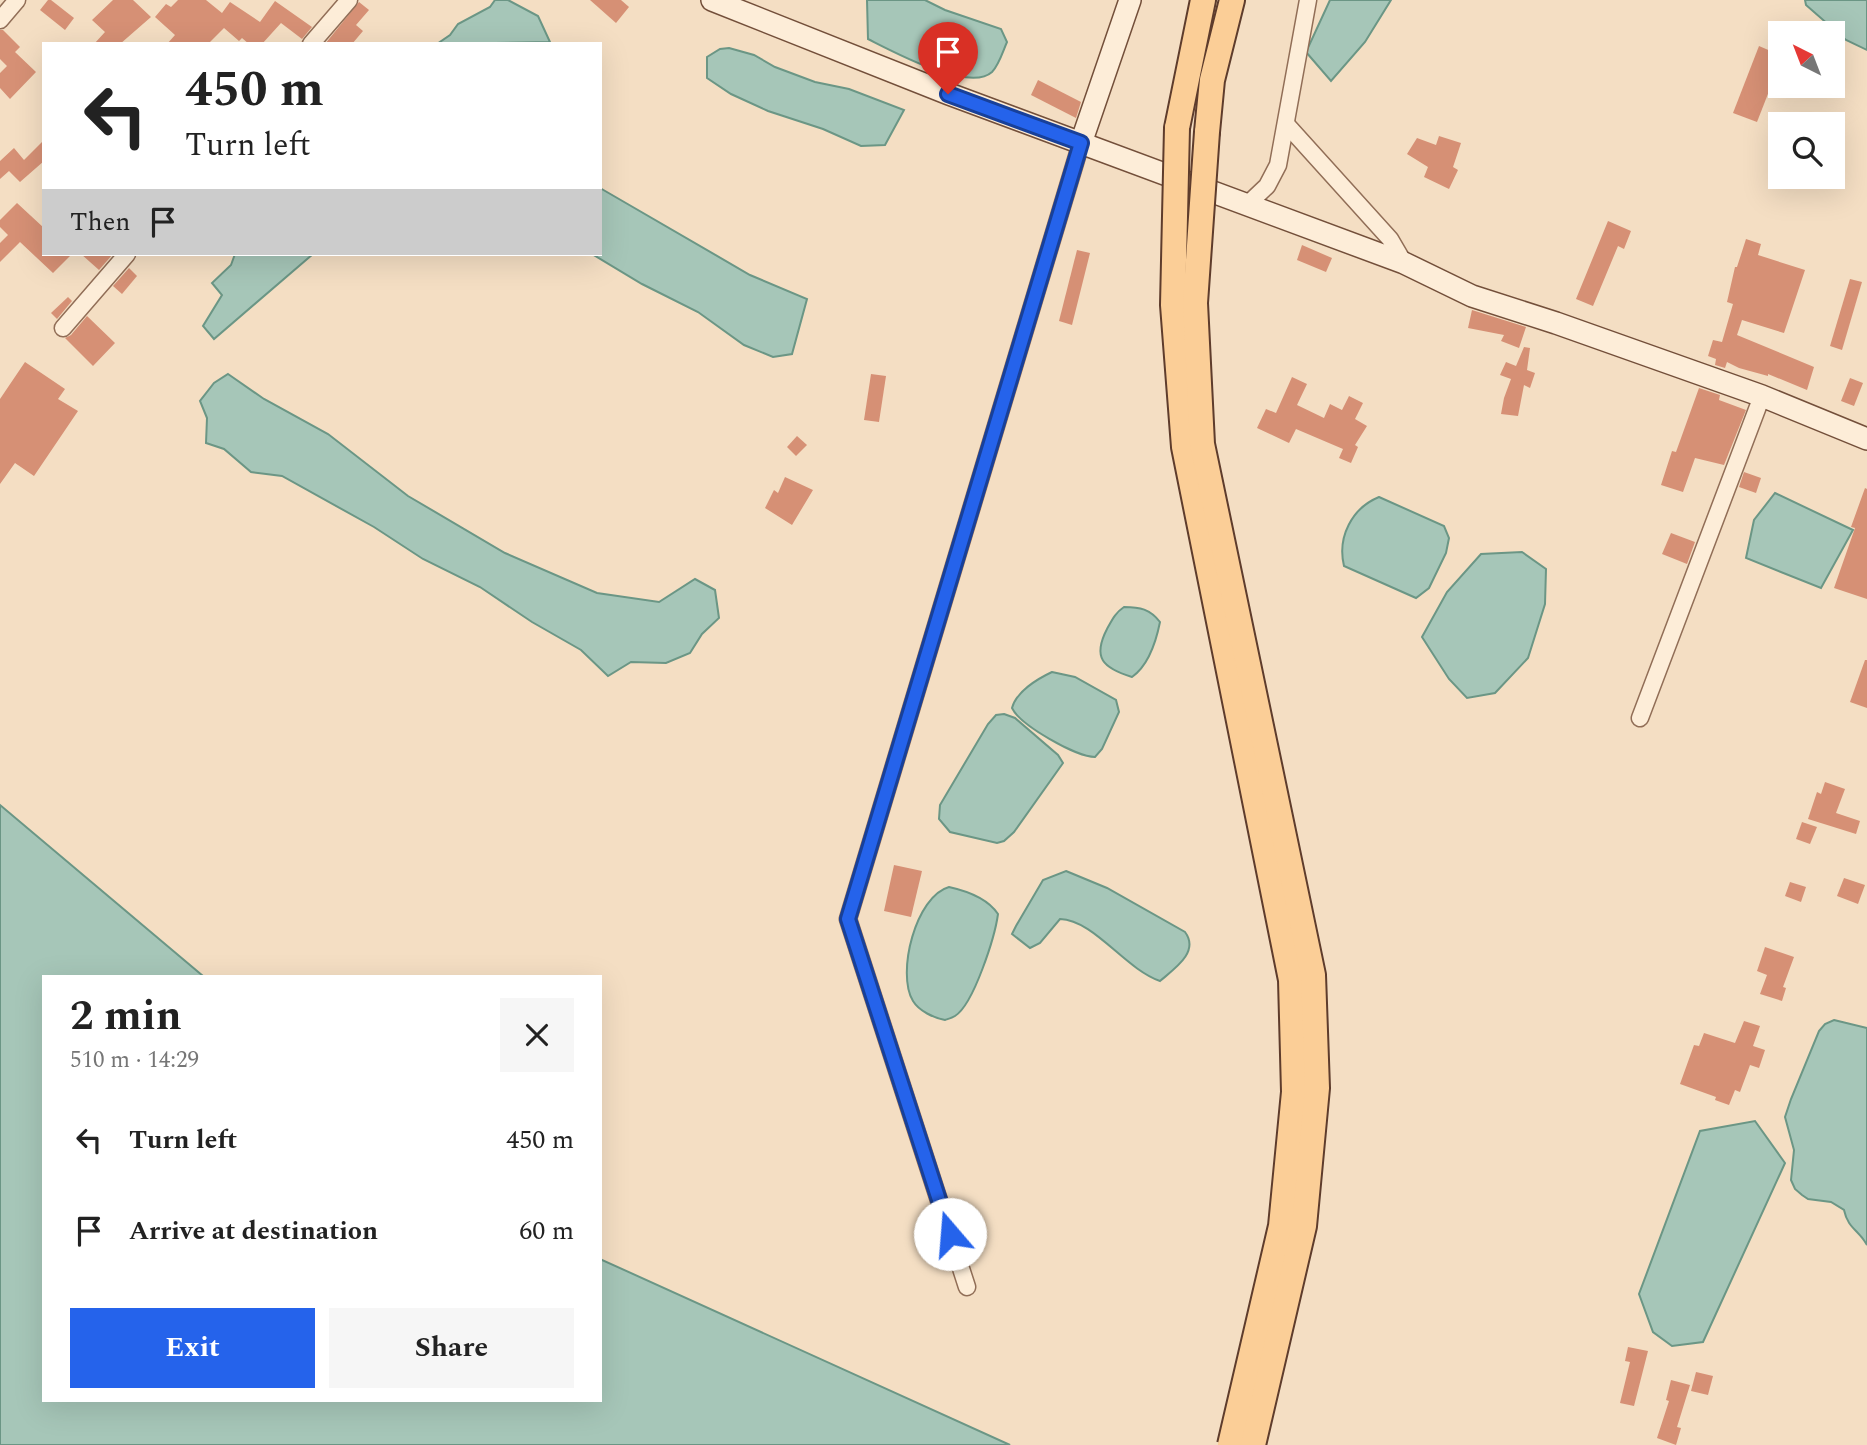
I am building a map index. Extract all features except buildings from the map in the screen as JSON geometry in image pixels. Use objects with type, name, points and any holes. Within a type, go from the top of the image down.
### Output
[{"type":"main road","points":[[1203,0],[1177,128],[1173,305],[1184,447],[1288,966],[1294,1092],[1281,1226],[1230,1445]]},
{"type":"main road","points":[[1231,3],[1212,80],[1195,303],[1202,444],[1313,975],[1317,1088],[1304,1226],[1254,1445]]},
{"type":"street","points":[[0,20],[17,0]]},
{"type":"street","points":[[313,42],[349,0]]},
{"type":"street","points":[[712,0],[948,94],[1404,263],[1472,296],[1762,396],[1867,439]]},
{"type":"street","points":[[1248,204],[1267,186],[1278,165],[1308,0]]},
{"type":"street","points":[[967,1287],[848,919],[1081,143],[1126,2]]},
{"type":"street","points":[[1287,125],[1390,239],[1404,263]]},
{"type":"street","points":[[63,328],[125,256]]},
{"type":"street","points":[[1640,718],[1762,396]]},
{"type":"shaded area","points":[[495,0],[508,0],[538,16],[550,42],[440,42],[450,35],[458,24],[490,7]]},
{"type":"shaded area","points":[[867,0],[925,0],[945,10],[1001,29],[1007,42],[992,72],[981,77],[949,74],[868,39]]},
{"type":"shaded area","points":[[1330,0],[1391,0],[1365,42],[1331,81],[1306,52]]},
{"type":"shaded area","points":[[1805,0],[1867,0],[1867,50],[1845,39],[1845,21],[1824,21],[1806,5]]},
{"type":"shaded area","points":[[729,48],[754,55],[775,67],[815,82],[849,89],[904,110],[885,145],[861,146],[823,129],[768,111],[731,94],[707,78],[707,57],[720,49]]},
{"type":"shaded area","points":[[602,189],[750,275],[807,299],[792,354],[773,357],[744,345],[698,312],[642,284],[595,256],[602,256]]},
{"type":"shaded area","points":[[234,256],[311,256],[214,339],[203,326],[222,295],[212,283],[231,265]]},
{"type":"shaded area","points":[[228,374],[264,399],[328,434],[408,496],[505,553],[597,593],[659,602],[695,579],[715,590],[719,618],[702,634],[690,653],[666,663],[631,662],[608,676],[581,650],[532,622],[480,587],[423,559],[374,527],[282,476],[251,472],[224,449],[206,443],[207,418],[200,401],[214,383]]},
{"type":"shaded area","points":[[1775,493],[1853,530],[1821,588],[1746,558],[1754,520]]},
{"type":"shaded area","points":[[1379,497],[1444,526],[1449,538],[1446,553],[1429,588],[1416,598],[1344,566],[1343,545],[1349,525],[1361,508]]},
{"type":"shaded area","points":[[1522,552],[1546,569],[1545,604],[1528,658],[1495,693],[1467,698],[1449,679],[1422,637],[1447,592],[1481,554]]},
{"type":"shaded area","points":[[1124,607],[1144,610],[1160,622],[1147,660],[1132,677],[1107,666],[1100,647],[1116,614]]},
{"type":"shaded area","points":[[1052,672],[1075,677],[1116,700],[1119,712],[1102,749],[1095,757],[1075,752],[1049,739],[1026,723],[1012,708],[1022,691]]},
{"type":"shaded area","points":[[1004,714],[1015,718],[1058,755],[1063,763],[1014,832],[1004,841],[997,843],[950,832],[939,819],[940,805],[988,724],[996,715]]},
{"type":"shaded area","points":[[0,805],[202,975],[42,975],[42,1402],[602,1402],[602,1260],[1010,1445],[0,1445]]},
{"type":"shaded area","points":[[1066,871],[1107,888],[1185,932],[1189,946],[1183,959],[1160,981],[1134,966],[1085,927],[1060,919],[1040,943],[1030,948],[1012,934],[1043,880]]},
{"type":"shaded area","points":[[949,887],[976,896],[998,914],[988,953],[969,998],[955,1016],[945,1020],[927,1014],[916,1005],[908,988],[907,973],[912,937],[919,920],[937,893]]},
{"type":"shaded area","points":[[1834,1020],[1867,1028],[1867,1245],[1848,1221],[1844,1210],[1831,1202],[1808,1199],[1795,1189],[1791,1180],[1794,1150],[1785,1117],[1819,1031]]},
{"type":"shaded area","points":[[1755,1121],[1785,1163],[1703,1342],[1672,1346],[1653,1332],[1639,1294],[1700,1131]]},
{"type":"route","points":[[948,94],[1081,143],[848,919],[950,1234]]}]
